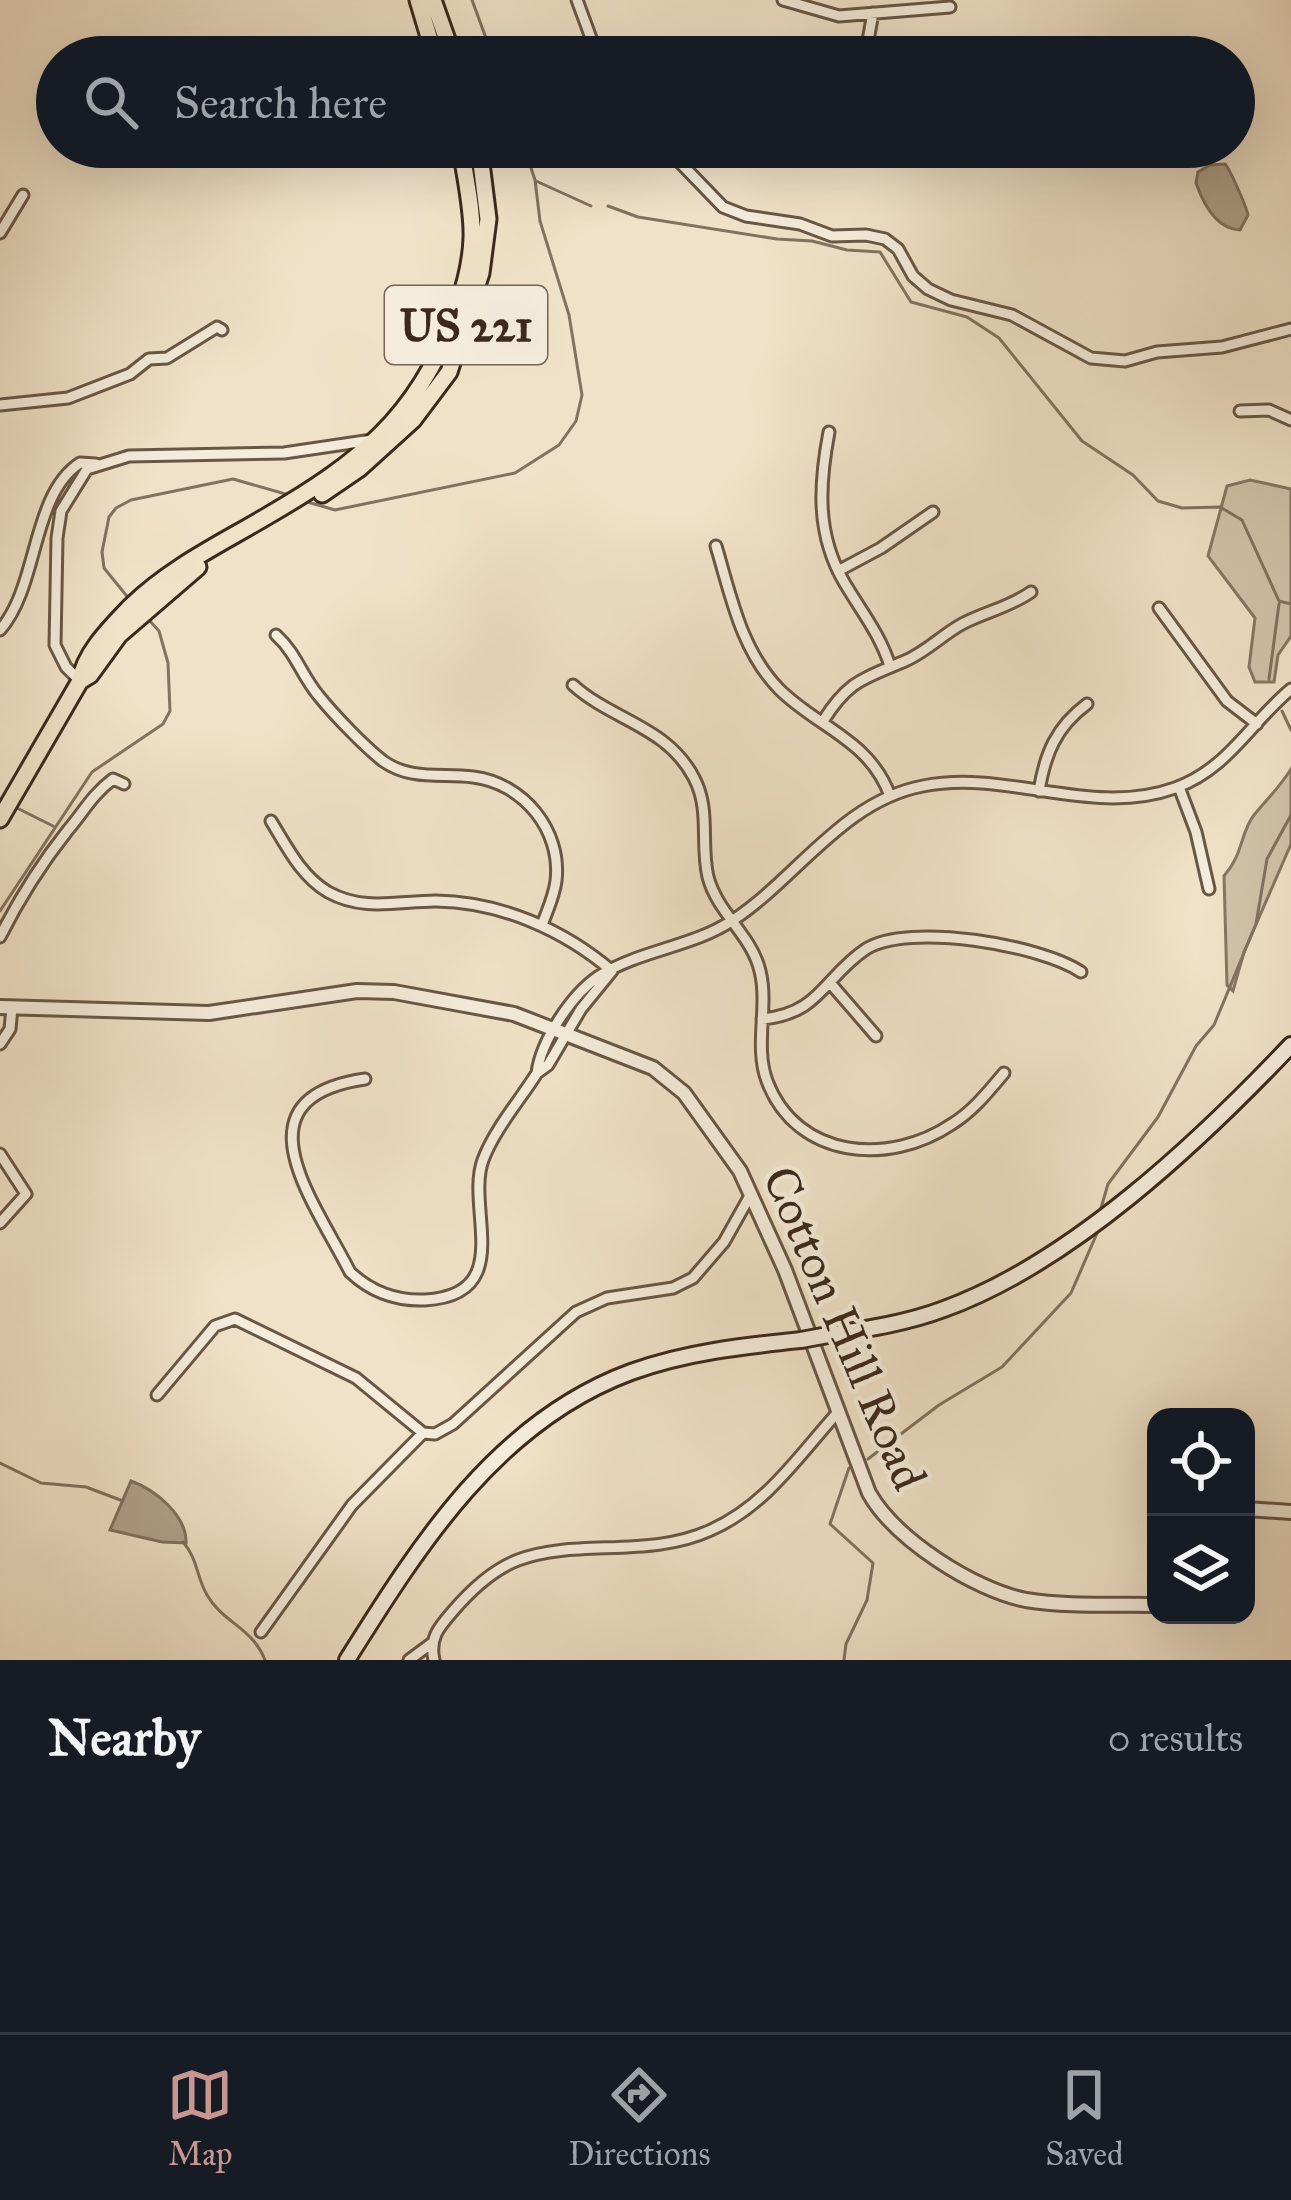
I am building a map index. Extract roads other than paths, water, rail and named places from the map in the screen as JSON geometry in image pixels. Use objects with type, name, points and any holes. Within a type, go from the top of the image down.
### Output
[{"type":"main road","points":[[418,0],[429,36]]},
{"type":"main road","points":[[433,0],[446,36]]},
{"type":"main road","name":"US 221","points":[[354,465],[428,379],[468,276],[472,223],[464,168]]},
{"type":"main road","name":"US 221","points":[[0,819],[112,625],[178,568],[354,465],[413,420],[449,372],[482,273],[488,219],[482,168]]},
{"type":"main road","points":[[347,1660],[467,1486],[538,1422],[576,1397],[646,1367],[941,1310],[984,1292],[1041,1258],[1154,1175],[1291,1045]]},
{"type":"street","points":[[577,0],[590,36]]},
{"type":"street","points":[[783,0],[826,14],[950,7]]},
{"type":"street","points":[[869,36],[873,13]]},
{"type":"street","points":[[683,168],[704,191],[734,212],[800,224],[832,236],[885,239],[928,289],[951,300],[1012,315],[1090,358],[1125,361],[1157,352],[1222,346],[1291,328]]},
{"type":"street","points":[[0,233],[23,195]]},
{"type":"street","points":[[0,405],[68,398],[130,374],[149,359],[167,358],[217,327],[222,330]]},
{"type":"street","points":[[1240,411],[1269,410],[1291,420]]},
{"type":"street","points":[[829,432],[820,497],[825,532],[838,571],[876,630],[890,666]]},
{"type":"street","points":[[86,671],[66,667],[55,645],[57,538],[67,498],[80,476],[96,464],[154,454],[284,453],[377,439]]},
{"type":"street","points":[[0,630],[17,602],[60,482],[74,466],[88,461],[96,464]]},
{"type":"street","points":[[838,571],[933,512]]},
{"type":"street","points":[[716,546],[742,633],[759,663],[780,690],[870,758],[890,796]]},
{"type":"street","points":[[823,721],[851,684],[917,655],[955,628],[1031,592]]},
{"type":"street","points":[[1159,608],[1227,701],[1257,724]]},
{"type":"street","points":[[276,635],[294,653],[318,696],[382,760],[422,776],[488,780],[512,790],[532,808],[548,831],[555,857],[556,882],[542,926]]},
{"type":"street","points":[[573,685],[596,704],[655,733],[688,766],[705,812],[708,878],[756,958],[762,981],[763,1066],[773,1094],[802,1128],[838,1148],[883,1151],[938,1133],[967,1113],[1004,1073]]},
{"type":"street","points":[[365,1079],[326,1088],[301,1105],[291,1123],[293,1161],[350,1272],[383,1294],[427,1300],[455,1292],[470,1281],[485,1239],[477,1197],[484,1157],[537,1073],[548,1065],[561,1032],[613,971],[731,922],[848,822],[890,796],[925,785],[964,782],[1120,800],[1179,787],[1224,760],[1291,689]]},
{"type":"street","points":[[1039,791],[1051,744],[1088,704]]},
{"type":"street","points":[[0,937],[35,872],[85,803],[113,779],[124,784]]},
{"type":"street","points":[[1179,787],[1196,832],[1209,889]]},
{"type":"street","points":[[271,821],[309,877],[346,900],[377,905],[465,903],[542,926],[584,946],[613,971]]},
{"type":"street","points":[[762,1018],[803,1009],[872,946],[908,935],[1043,953],[1081,972]]},
{"type":"street","points":[[831,983],[876,1036]]},
{"type":"street","name":"Cotton Hill Road","points":[[6,1008],[218,1013],[375,991],[472,1003],[638,1061],[675,1084],[717,1136],[751,1194],[877,1506],[898,1531],[993,1589],[1026,1600],[1147,1605]]},
{"type":"street","points":[[0,1044],[10,1029],[6,1008]]},
{"type":"street","points":[[0,1154],[26,1190],[0,1223]]},
{"type":"street","points":[[157,1395],[215,1326],[235,1319],[356,1378],[423,1433],[435,1434],[453,1424],[576,1312],[607,1298],[673,1288],[693,1279],[724,1242],[751,1194]]},
{"type":"street","points":[[434,1660],[432,1643],[438,1629],[471,1592],[514,1562],[531,1556],[663,1545],[696,1537],[731,1520],[779,1481],[839,1411]]},
{"type":"street","points":[[260,1632],[352,1505],[423,1433]]},
{"type":"street","points":[[1255,1509],[1291,1512]]},
{"type":"street","points":[[409,1660],[432,1643]]},
{"type":"waterway","points":[[472,0],[485,36]]},
{"type":"waterway","points":[[304,501],[335,510],[515,473],[559,445],[576,421],[582,395],[569,315],[540,221],[531,168]]},
{"type":"waterway","points":[[536,181],[591,206]]},
{"type":"waterway","points":[[608,206],[638,217],[880,252],[911,302],[967,317],[999,338],[1082,441],[1133,475],[1158,501],[1182,508],[1220,507],[1242,520],[1279,601],[1291,604]]},
{"type":"waterway","points":[[130,600],[104,568],[102,552],[109,517],[116,508],[131,500],[233,479],[289,495]]},
{"type":"waterway","points":[[1269,679],[1279,604]]},
{"type":"waterway","points":[[0,911],[92,772],[163,724],[170,711],[168,663],[159,631],[149,620]]},
{"type":"waterway","points":[[1282,711],[1291,730]]},
{"type":"waterway","points":[[13,806],[53,826]]},
{"type":"waterway","points":[[1101,1208],[1108,1184],[1158,1117],[1196,1046],[1214,1025],[1256,924],[1267,859],[1291,815]]},
{"type":"waterway","points":[[868,1459],[939,1405],[1002,1367],[1071,1293],[1101,1224]]},
{"type":"waterway","points":[[0,1463],[41,1483],[86,1487],[123,1501]]},
{"type":"waterway","points":[[844,1660],[846,1644],[867,1600],[873,1563],[830,1524],[849,1468]]},
{"type":"waterway","points":[[183,1542],[214,1604],[253,1640],[265,1660]]}]
